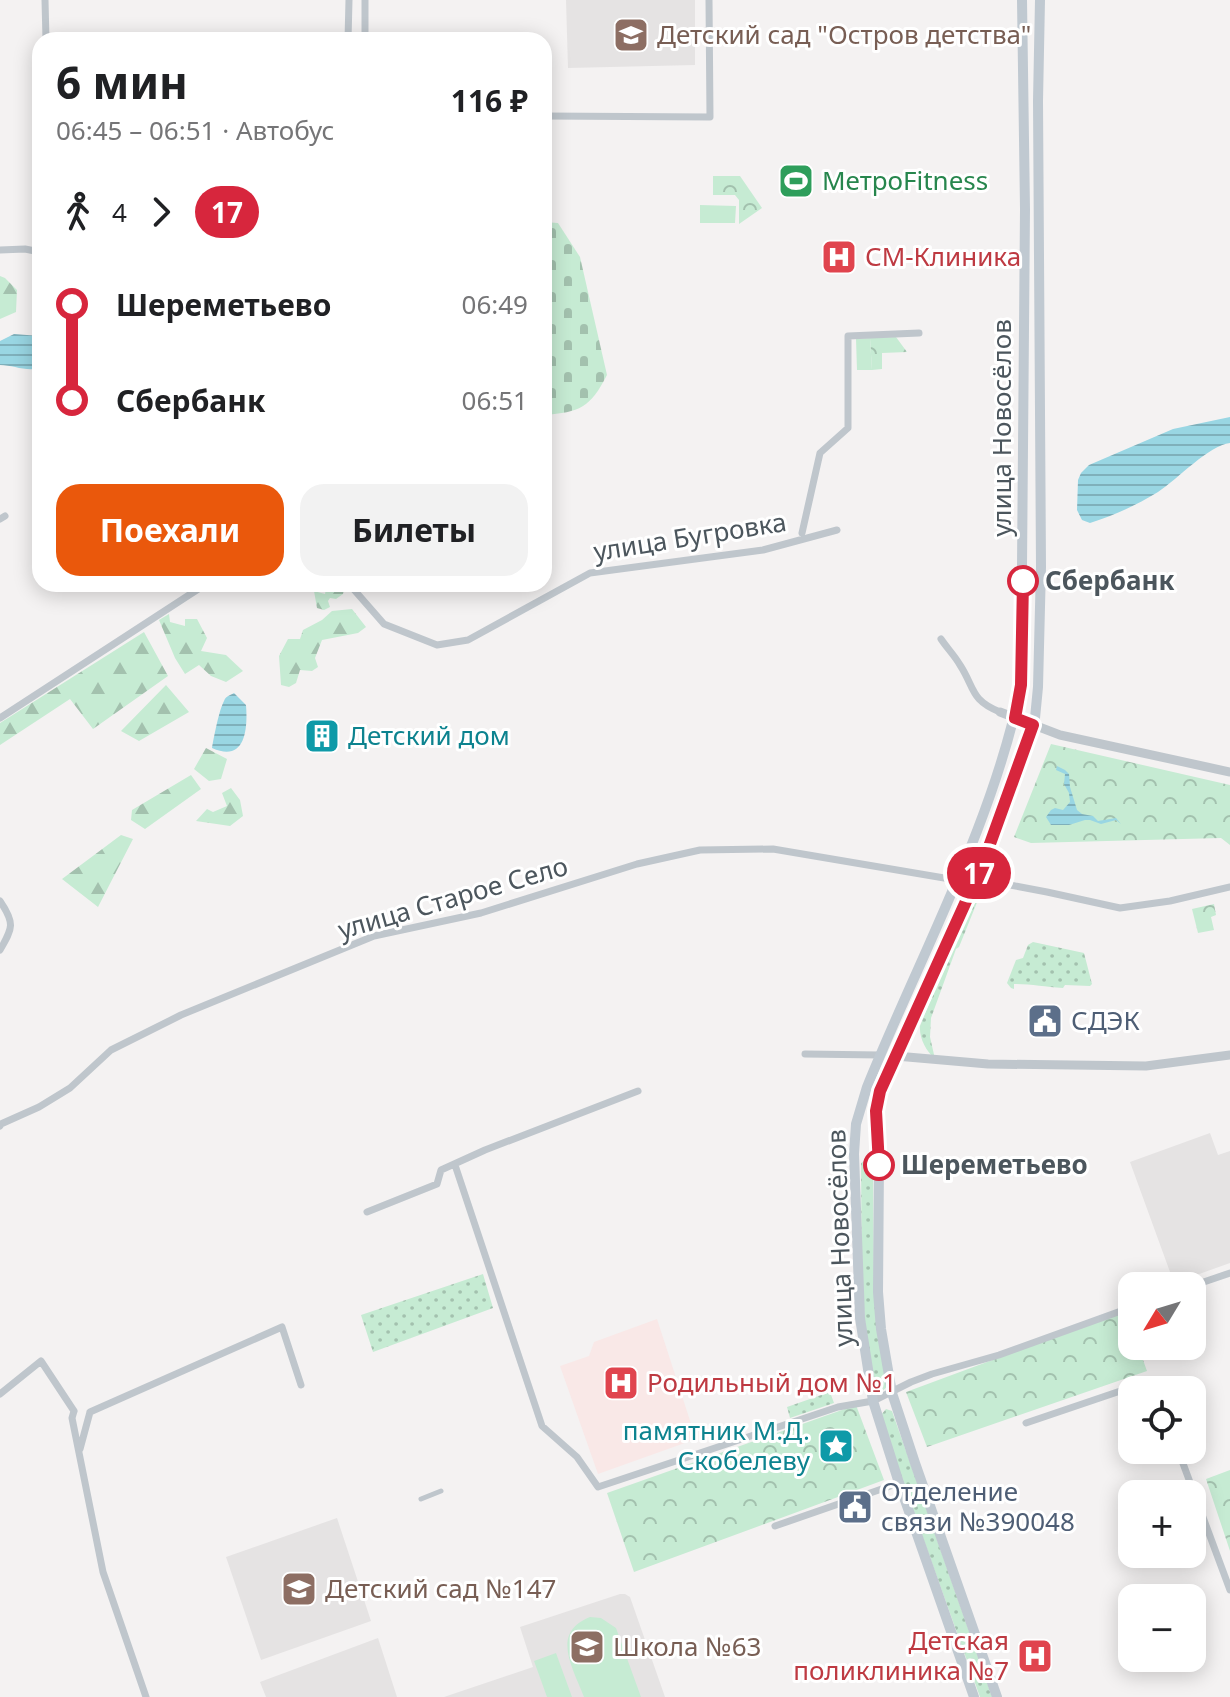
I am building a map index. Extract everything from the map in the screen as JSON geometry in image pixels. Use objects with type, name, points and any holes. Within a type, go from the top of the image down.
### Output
[{"type":"main road","name":"улица Новосёлов","points":[[974,1697],[873,1401],[860,1318],[854,1154],[859,1110],[984,812],[1015,718],[1021,685],[1025,209],[1022,0]]},
{"type":"main road","name":"улица Новосёлов","points":[[997,1697],[892,1393],[878,1292],[879,1162],[876,1111],[880,1091],[976,878],[1035,718],[1041,567],[1040,0]]},
{"type":"street","points":[[45,0],[46,32]]},
{"type":"street","points":[[348,32],[349,0]]},
{"type":"street","points":[[365,0],[365,32]]},
{"type":"street","points":[[552,116],[710,117],[709,0]]},
{"type":"street","points":[[0,250],[32,250]]},
{"type":"street","points":[[802,533],[820,453],[848,428],[848,336],[919,333]]},
{"type":"street","name":"улица Бугровка","points":[[356,592],[384,624],[437,645],[468,640],[590,573],[763,550],[837,530]]},
{"type":"street","points":[[0,718],[194,592]]},
{"type":"street","points":[[941,639],[960,665],[975,697],[989,708],[1060,735],[1230,772]]},
{"type":"street","name":"улица Старое Село","points":[[0,1126],[70,1088],[111,1050],[181,1015],[374,936],[481,913],[637,864],[700,850],[773,849],[956,880]]},
{"type":"street","points":[[976,878],[993,884],[1120,908],[1170,901],[1230,887]]},
{"type":"street","points":[[0,901],[9,915],[11,931],[0,950]]},
{"type":"street","points":[[805,1054],[880,1055]]},
{"type":"street","points":[[896,1056],[988,1064],[1146,1066],[1230,1055]]},
{"type":"street","points":[[367,1212],[437,1184],[441,1170],[485,1150],[638,1091]]},
{"type":"street","points":[[455,1165],[542,1426],[577,1457],[598,1487],[838,1407],[873,1401],[932,1374],[999,1355],[1118,1312]]},
{"type":"street","points":[[1206,1281],[1230,1273]]},
{"type":"street","points":[[74,1411],[90,1412],[282,1327],[301,1385]]},
{"type":"street","points":[[0,1394],[41,1361],[74,1411],[72,1418],[103,1572],[146,1697]]},
{"type":"street","points":[[1026,1423],[1118,1392]]},
{"type":"street","points":[[79,1452],[90,1412]]},
{"type":"street","points":[[1183,1464],[1230,1590]]},
{"type":"street","points":[[775,1526],[899,1483]]},
{"type":"street","points":[[421,1499],[441,1491]]},
{"type":"shaded area","name":"Детский сад \"Остров детства\"","points":[[566,0],[695,0],[695,65],[568,68]]},
{"type":"shaded area","points":[[1210,1133],[1218,1155],[1230,1151],[1230,1263],[1205,1272],[1170,1272],[1130,1162]]},
{"type":"shaded area","name":"Родильный дом №1","points":[[657,1319],[696,1439],[598,1474],[560,1366],[589,1356],[594,1342]]},
{"type":"shaded area","name":"Детский сад №147","points":[[337,1518],[371,1621],[261,1660],[226,1557]]},
{"type":"shaded area","name":"Школа №63","points":[[620,1594],[630,1597],[665,1697],[444,1697],[533,1667],[520,1627]]},
{"type":"shaded area","points":[[378,1638],[397,1697],[266,1697],[260,1682]]},
{"type":"green space","points":[[713,176],[740,176],[762,208],[739,224],[739,200],[735,195],[713,195]]},
{"type":"green space","points":[[700,205],[736,206],[735,223],[700,223]]},
{"type":"green space","points":[[552,223],[558,223],[580,257],[607,375],[589,401],[567,412],[552,414]]},
{"type":"green space","points":[[0,276],[17,290],[16,312],[0,319]]},
{"type":"green space","points":[[896,337],[907,352],[882,353],[882,369],[872,370],[870,338]]},
{"type":"green space","points":[[870,338],[872,370],[857,370],[856,339]]},
{"type":"green space","points":[[314,592],[343,592],[336,599],[330,598],[330,607],[324,610],[317,608]]},
{"type":"green space","points":[[352,609],[366,627],[358,633],[322,640],[315,658],[318,667],[312,671],[300,670],[296,683],[289,687],[281,685],[279,656],[288,639],[300,639],[303,630],[332,611]]},
{"type":"green space","points":[[169,614],[170,622],[185,626],[185,619],[197,619],[207,638],[201,651],[226,655],[243,671],[226,682],[211,676],[199,665],[185,674],[159,620]]},
{"type":"green space","points":[[144,632],[168,676],[93,729],[70,699],[0,745],[0,723]]},
{"type":"green space","points":[[166,685],[189,712],[139,741],[121,731]]},
{"type":"green space","points":[[1051,744],[1230,785],[1230,845],[1221,838],[1031,843],[1014,837]]},
{"type":"green space","points":[[206,748],[227,759],[221,779],[209,781],[194,769]]},
{"type":"green space","points":[[191,775],[201,789],[145,829],[131,820],[132,810]]},
{"type":"green space","points":[[231,788],[240,800],[243,816],[230,826],[196,821],[207,809],[213,812],[227,806],[222,793]]},
{"type":"green space","points":[[121,835],[133,839],[98,907],[62,879]]},
{"type":"green space","points":[[980,883],[984,885],[931,1018],[930,1037],[935,1059],[924,1044],[920,1026]]},
{"type":"green space","points":[[1214,904],[1216,915],[1211,917],[1214,930],[1198,933],[1192,909]]},
{"type":"green space","points":[[1033,942],[1084,953],[1092,984],[1065,985],[1063,988],[1014,984],[1014,989],[1011,988],[1007,983],[1016,960],[1023,958],[1028,945]]},
{"type":"green space","points":[[873,1160],[874,1291],[887,1387],[881,1392],[875,1390],[864,1305],[861,1163]]},
{"type":"green space","points":[[483,1274],[493,1308],[373,1352],[361,1315]]},
{"type":"green space","points":[[1118,1314],[1118,1360],[1143,1360],[1147,1371],[1133,1376],[1118,1376],[1118,1381],[927,1447],[906,1392]]},
{"type":"green space","points":[[830,1392],[834,1403],[790,1418],[787,1407]]},
{"type":"green space","points":[[856,1405],[884,1480],[634,1572],[607,1493]]},
{"type":"green space","points":[[886,1409],[892,1411],[992,1697],[980,1697],[881,1415]]},
{"type":"green space","points":[[1230,1470],[1230,1551],[1206,1479]]},
{"type":"green space","points":[[590,1617],[601,1618],[616,1628],[641,1697],[584,1697],[571,1663],[568,1642],[578,1624]]},
{"type":"green space","points":[[556,1653],[572,1697],[547,1697],[534,1661]]},
{"type":"water","points":[[14,334],[32,335],[32,369],[0,365],[0,341]]},
{"type":"water","points":[[1230,417],[1230,443],[1213,450],[1142,501],[1090,523],[1082,520],[1077,510],[1078,480],[1089,465],[1173,429]]},
{"type":"water","points":[[234,693],[246,705],[242,742],[232,751],[212,748],[222,705]]},
{"type":"water","points":[[1057,766],[1069,774],[1077,810],[1098,821],[1116,818],[1121,824],[1116,820],[1101,824],[1085,820],[1069,825],[1051,825],[1046,817],[1051,810],[1063,810],[1070,802],[1064,784],[1065,774],[1056,770]]},
{"type":"bus line","name":"17","points":[[879,1165],[876,1111],[880,1091],[982,866],[1033,725],[1015,718],[1021,685],[1023,581]]},
{"type":"place","name":"Детский сад \"Остров детства\"","points":[[631,35]]},
{"type":"place","name":"МетроFitness","points":[[796,181]]},
{"type":"place","name":"СМ-Клиника","points":[[839,257]]},
{"type":"place","name":"Сбербанк","points":[[1023,581]]},
{"type":"place","name":"Детский дом","points":[[322,736]]},
{"type":"place","name":"СДЭК","points":[[1045,1021]]},
{"type":"place","name":"Шереметьево","points":[[879,1165]]},
{"type":"place","name":"Родильный дом №1","points":[[621,1383]]},
{"type":"place","name":"памятник М.Д. Скобелеву","points":[[836,1446]]},
{"type":"place","name":"Отделение связи №390048","points":[[855,1507]]},
{"type":"place","name":"Детский сад №147","points":[[299,1589]]},
{"type":"place","name":"Школа №63","points":[[587,1647]]},
{"type":"place","name":"Детская поликлиника №7","points":[[1035,1656]]}]
